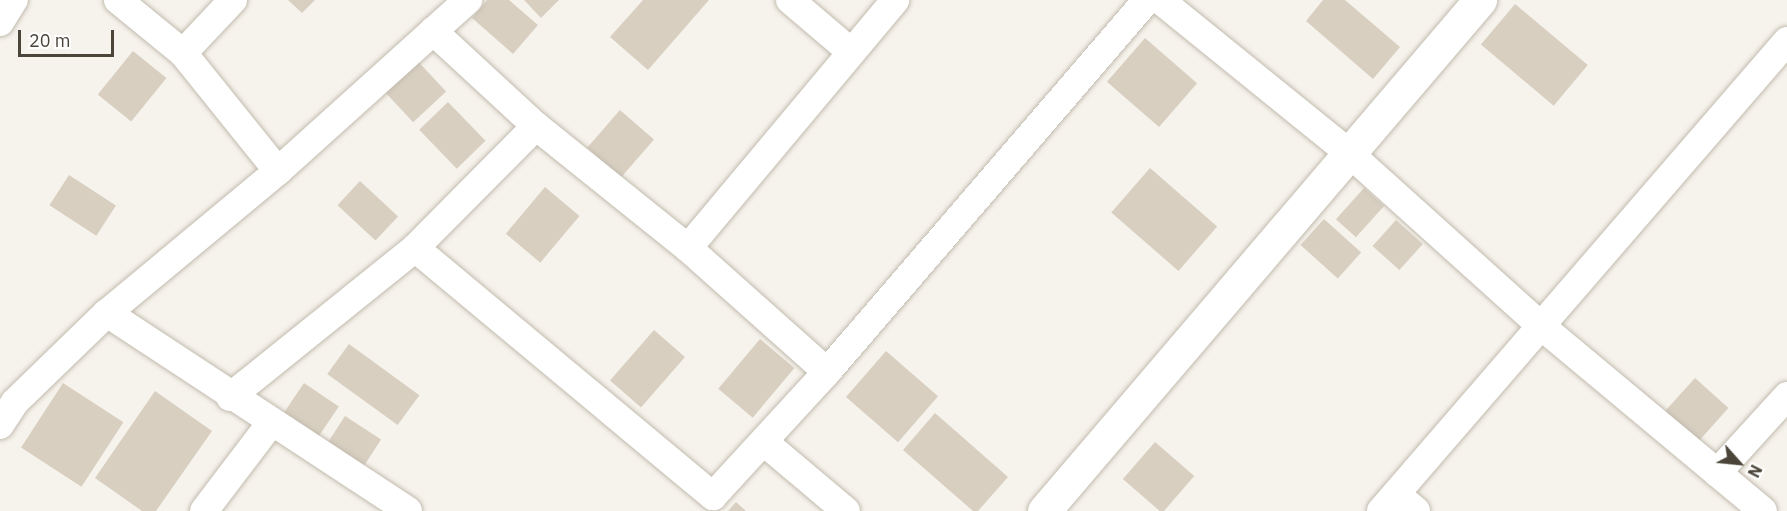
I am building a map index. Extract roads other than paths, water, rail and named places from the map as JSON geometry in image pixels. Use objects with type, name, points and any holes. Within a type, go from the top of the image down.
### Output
[{"type":"street","points":[[0,22],[14,0]]},
{"type":"street","points":[[117,0],[183,53],[278,171]]},
{"type":"street","points":[[183,53],[233,0]]},
{"type":"street","points":[[5,406],[107,313],[278,171],[468,0]]},
{"type":"street","points":[[789,0],[851,52]]},
{"type":"street","points":[[688,248],[895,0]]},
{"type":"street","points":[[415,248],[706,504],[827,372],[1147,0]]},
{"type":"street","points":[[1160,0],[1349,153],[1540,325],[1763,511]]},
{"type":"street","points":[[1044,511],[1480,0]]},
{"type":"street","points":[[433,31],[536,126],[688,248],[827,372]]},
{"type":"street","points":[[1398,505],[1540,325],[1787,40]]},
{"type":"street","points":[[230,397],[415,248],[536,126]]},
{"type":"street","points":[[107,313],[270,424],[408,511]]},
{"type":"street","points":[[1717,473],[1787,396]]},
{"type":"street","points":[[204,511],[270,424]]},
{"type":"street","points":[[764,442],[846,511]]}]
